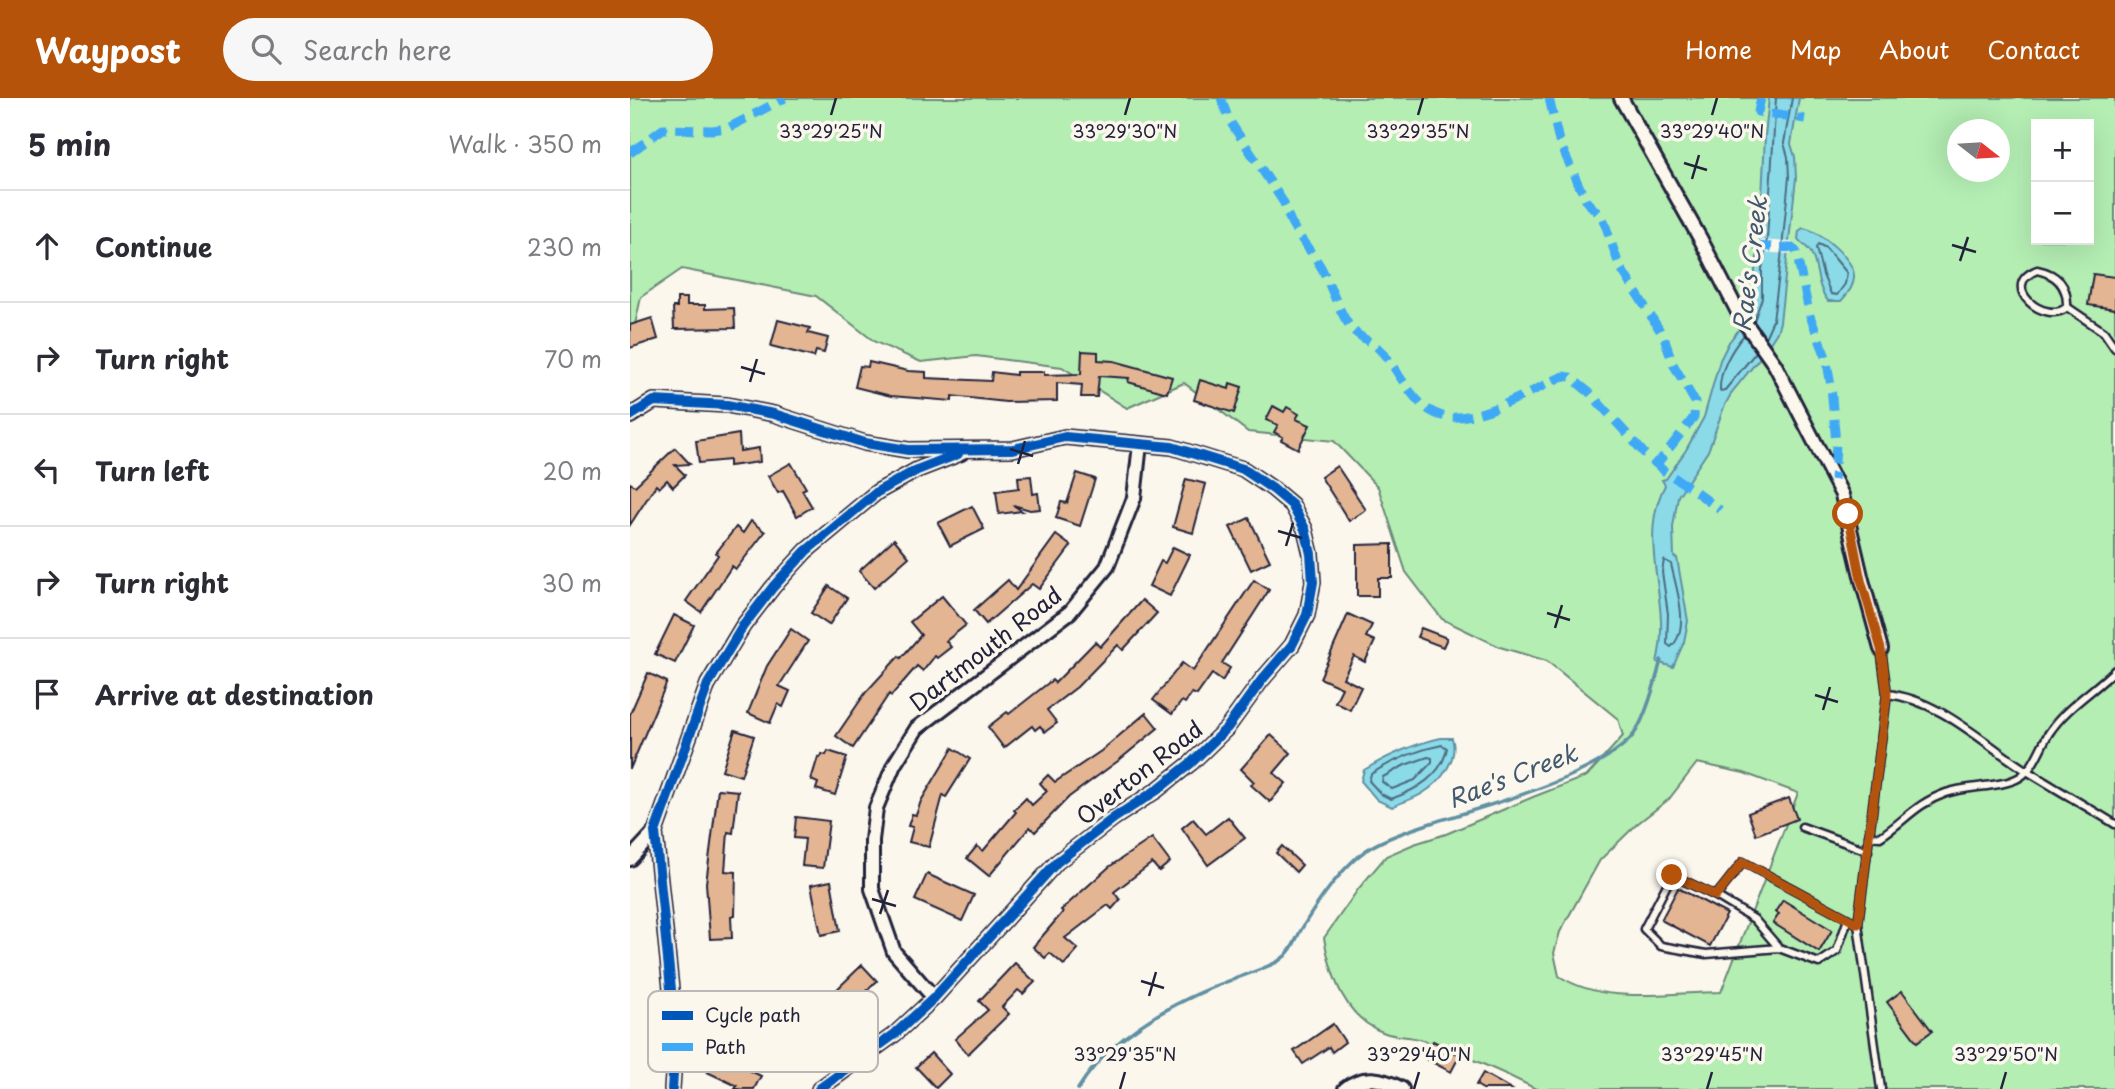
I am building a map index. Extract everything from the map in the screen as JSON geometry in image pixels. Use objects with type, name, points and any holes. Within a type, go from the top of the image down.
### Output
[{"type":"street","points":[[1621,98],[1701,240],[1739,314],[1775,365],[1845,504],[1861,580],[1881,649]]},
{"type":"street","name":"Overton Road","points":[[630,416],[654,401],[727,405],[774,414],[865,443],[908,450],[1013,449],[1065,438],[1172,447],[1243,469],[1292,505],[1304,529],[1311,554],[1313,582],[1307,615],[1292,645],[1261,681],[1227,729],[1157,790],[1114,818],[1058,862],[934,998],[878,1046]]},
{"type":"street","name":"Dartmouth Road","points":[[934,998],[894,952],[872,889],[872,840],[876,808],[894,765],[917,728],[1070,612],[1107,567],[1134,498],[1140,444]]},
{"type":"street","points":[[630,859],[655,832],[708,684],[743,626],[773,587],[806,551],[877,492],[917,470],[970,450]]},
{"type":"street","points":[[655,832],[671,991]]},
{"type":"street","name":"Overton Road","points":[[819,1089],[842,1072]]},
{"type":"street","points":[[1345,1089],[1366,1078],[1388,1081],[1402,1089]]},
{"type":"lane","points":[[2067,307],[2058,313],[2037,308],[2023,292],[2024,278],[2038,270],[2052,274],[2065,288],[2067,307],[2104,332],[2115,348]]},
{"type":"lane","points":[[1881,649],[1887,694],[1858,924],[1881,1089]]},
{"type":"lane","points":[[1869,836],[1880,837],[1923,802],[1949,792],[2016,779],[2026,771],[2060,718],[2073,703],[2115,670]]},
{"type":"lane","points":[[1887,694],[1904,696],[1931,706],[2026,771],[2115,824]]},
{"type":"lane","points":[[1802,827],[1868,851]]},
{"type":"lane","points":[[1716,896],[1743,862],[1858,924]]},
{"type":"lane","points":[[1779,948],[1754,919],[1716,896],[1672,875],[1644,929],[1661,946],[1706,954],[1779,948],[1819,963],[1836,951],[1849,919]]},
{"type":"green space","points":[[630,98],[2115,98],[2115,1089],[1536,1089],[1437,1045],[1389,1034],[1371,1026],[1360,1018],[1342,995],[1324,938],[1359,888],[1386,856],[1587,776],[1623,736],[1618,719],[1547,661],[1500,647],[1442,619],[1406,572],[1378,487],[1334,441],[1248,432],[1184,383],[1127,408],[1062,367],[976,356],[921,362],[875,342],[816,296],[682,269],[641,297],[630,348]],"holes":[[[1697,763],[1744,773],[1798,793],[1721,992],[1617,994],[1577,985],[1559,976],[1554,953],[1560,932],[1600,860],[1637,824],[1669,799]]]},
{"type":"water","points":[[1769,98],[1799,98],[1791,144],[1796,178],[1780,322],[1763,354],[1732,392],[1708,451],[1678,496],[1673,527],[1674,557],[1677,558],[1688,621],[1684,642],[1673,667],[1657,662],[1661,616],[1653,528],[1665,485],[1662,480],[1666,479],[1686,450],[1704,417],[1720,360],[1729,342],[1749,317],[1754,304]]},
{"type":"water","points":[[1803,228],[1818,234],[1849,262],[1853,270],[1853,284],[1841,301],[1828,301],[1824,295],[1813,257],[1798,239],[1799,231]]},
{"type":"water","points":[[1441,738],[1452,738],[1454,746],[1451,762],[1436,783],[1419,795],[1392,807],[1377,800],[1361,781],[1364,770],[1411,747]]},
{"type":"pier","points":[[1756,240],[1792,242],[1791,254],[1754,252]]},
{"type":"building","points":[[2093,274],[2115,277],[2115,309],[2088,305]]},
{"type":"building","points":[[677,298],[687,298],[687,305],[705,305],[705,309],[734,308],[735,328],[674,329],[673,307],[677,307]]},
{"type":"building","points":[[652,318],[658,339],[630,348],[630,325]]},
{"type":"building","points":[[778,320],[810,328],[808,333],[828,338],[824,353],[816,351],[814,357],[771,346]]},
{"type":"building","points":[[1082,351],[1098,352],[1098,360],[1114,361],[1172,377],[1167,393],[1128,382],[1129,378],[1099,376],[1097,397],[1081,397],[1082,385],[1057,383],[1057,401],[1006,402],[952,396],[952,401],[891,396],[855,387],[860,366],[868,367],[869,362],[908,371],[926,372],[926,378],[991,381],[992,372],[1016,375],[1016,372],[1044,372],[1044,375],[1081,374]]},
{"type":"building","points":[[1200,380],[1229,389],[1230,383],[1242,387],[1234,413],[1194,400]]},
{"type":"building","points":[[1273,406],[1284,412],[1287,407],[1299,414],[1296,419],[1310,425],[1298,449],[1281,440],[1283,437],[1274,432],[1278,425],[1266,420]]},
{"type":"building","points":[[739,434],[740,451],[759,448],[760,462],[729,466],[729,460],[699,463],[696,441]]},
{"type":"building","points":[[675,448],[690,464],[675,465],[685,475],[673,487],[667,480],[659,488],[656,485],[630,525],[630,483],[635,486]]},
{"type":"building","points":[[791,463],[806,488],[802,490],[812,507],[797,516],[783,491],[778,493],[768,476]]},
{"type":"building","points":[[1337,466],[1366,510],[1349,521],[1321,477]]},
{"type":"building","points":[[1077,473],[1095,479],[1080,526],[1056,518],[1061,502],[1067,503]]},
{"type":"building","points":[[1031,476],[1033,494],[1038,493],[1040,509],[1030,510],[1013,505],[1022,511],[999,514],[996,491],[1019,488],[1018,477]]},
{"type":"building","points":[[1186,479],[1206,484],[1193,533],[1173,527]]},
{"type":"building","points":[[972,506],[984,529],[950,546],[938,523]]},
{"type":"building","points":[[1249,518],[1270,561],[1251,570],[1230,527]]},
{"type":"building","points":[[751,521],[765,532],[736,569],[732,566],[701,612],[686,601],[736,527],[743,533]]},
{"type":"building","points":[[1056,535],[1071,546],[1039,589],[1032,584],[986,624],[974,610],[1008,580],[1016,590]]},
{"type":"building","points":[[894,539],[909,557],[874,588],[859,571]]},
{"type":"building","points":[[1392,544],[1392,578],[1378,578],[1378,596],[1357,596],[1357,545]]},
{"type":"building","points":[[1173,547],[1190,555],[1170,596],[1149,586],[1161,561],[1165,563]]},
{"type":"building","points":[[1254,580],[1269,590],[1222,663],[1230,668],[1222,681],[1212,674],[1197,695],[1192,693],[1172,714],[1153,700],[1182,663],[1193,671]]},
{"type":"building","points":[[829,586],[847,598],[829,625],[811,613]]},
{"type":"building","points":[[942,596],[966,625],[946,641],[951,647],[937,658],[935,656],[923,671],[917,666],[891,696],[889,694],[853,748],[836,736],[866,692],[921,635],[910,622]]},
{"type":"building","points":[[1142,600],[1157,613],[1123,650],[1118,645],[1077,687],[1047,710],[1057,723],[1045,732],[1040,726],[1035,730],[1032,726],[1004,748],[988,727],[1052,680],[1055,683],[1095,642],[1100,647]]},
{"type":"building","points":[[1348,614],[1372,625],[1366,637],[1375,641],[1365,662],[1354,656],[1343,678],[1361,687],[1350,710],[1335,702],[1342,688],[1320,678]]},
{"type":"building","points":[[674,615],[694,625],[675,663],[655,654]]},
{"type":"building","points":[[1421,628],[1447,638],[1443,647],[1417,637]]},
{"type":"building","points":[[791,629],[808,641],[779,686],[790,691],[783,707],[778,704],[770,723],[748,713],[767,666]]},
{"type":"building","points":[[648,673],[667,682],[630,769],[630,714]]},
{"type":"building","points":[[1146,713],[1158,728],[1069,797],[1035,832],[1030,827],[989,876],[967,858],[977,846],[983,851],[1026,798],[1032,805],[1047,791],[1040,783],[1048,775],[1055,782],[1101,751]]},
{"type":"building","points":[[735,730],[754,736],[741,776],[722,770]]},
{"type":"building","points":[[1271,735],[1291,753],[1274,773],[1286,783],[1270,802],[1251,785],[1254,782],[1241,769]]},
{"type":"building","points":[[953,748],[970,759],[946,797],[943,795],[929,847],[909,842],[913,827],[908,826],[912,814],[916,815],[921,801]]},
{"type":"building","points":[[828,751],[847,757],[835,795],[816,789],[818,783],[811,780],[818,757],[826,755]]},
{"type":"building","points":[[718,789],[738,791],[733,833],[728,832],[725,871],[736,872],[735,915],[731,916],[732,938],[710,939],[706,883]]},
{"type":"building","points":[[1789,798],[1797,819],[1756,835],[1748,813]]},
{"type":"building","points":[[796,817],[829,821],[823,868],[802,866],[805,839],[794,838]]},
{"type":"building","points":[[1228,817],[1245,838],[1208,865],[1182,828],[1193,819],[1206,834]]},
{"type":"building","points":[[1152,838],[1170,862],[1159,871],[1152,863],[1114,892],[1120,900],[1112,909],[1108,905],[1065,938],[1078,949],[1064,965],[1050,953],[1045,958],[1033,947],[1063,912],[1061,910],[1109,867]]},
{"type":"building","points":[[1282,846],[1302,865],[1296,872],[1276,853]]},
{"type":"building","points":[[927,874],[974,895],[962,921],[915,900]]},
{"type":"building","points":[[831,881],[840,931],[821,935],[811,885]]},
{"type":"building","points":[[1678,888],[1727,914],[1710,946],[1661,920]]},
{"type":"building","points":[[1783,900],[1832,930],[1819,952],[1773,923],[1779,914],[1775,912]]},
{"type":"building","points":[[1015,963],[1035,982],[1023,994],[1018,990],[1002,1007],[1009,1014],[968,1054],[955,1039],[988,1010],[979,1001]]},
{"type":"building","points":[[862,965],[877,981],[867,991],[835,991]]},
{"type":"building","points":[[1902,991],[1932,1031],[1917,1042],[1887,1002]]},
{"type":"building","points":[[1333,1024],[1345,1042],[1332,1052],[1329,1047],[1303,1064],[1294,1051]]},
{"type":"building","points":[[1433,1041],[1460,1055],[1451,1072],[1424,1058]]},
{"type":"building","points":[[931,1053],[950,1074],[936,1088],[916,1067]]},
{"type":"building","points":[[707,1072],[753,1072],[761,1076],[754,1089],[735,1089],[737,1086]]},
{"type":"building","points":[[1483,1073],[1511,1089],[1483,1089],[1476,1085]]},
{"type":"waterway","name":"Rae's Creek","points":[[1078,1089],[1106,1054],[1141,1025],[1181,1002],[1268,967],[1284,957],[1331,886],[1349,865],[1368,849],[1407,831],[1564,779],[1612,753],[1630,739],[1640,724],[1661,660]]},
{"type":"marked path","points":[[630,153],[663,129],[728,128],[785,98]]},
{"type":"marked path","points":[[1221,98],[1229,120],[1284,203],[1295,229],[1321,267],[1347,323],[1378,348],[1408,389],[1426,408],[1448,417],[1476,414],[1507,403],[1563,376],[1570,377],[1590,393],[1644,453],[1664,471],[1720,510]]},
{"type":"marked path","points":[[1549,98],[1559,141],[1586,201],[1603,218],[1619,265],[1664,337],[1673,364],[1695,402],[1694,417],[1657,464]]},
{"type":"marked path","points":[[1761,98],[1758,112],[1805,119]]},
{"type":"marked path","points":[[1754,246],[1792,248],[1796,251],[1810,316],[1826,357],[1831,386],[1836,444],[1834,480]]},
{"type":"cycle path","points":[[630,416],[654,401],[727,405],[774,414],[865,443],[908,450],[1013,449],[1065,437],[1172,447],[1243,469],[1292,505],[1305,529],[1311,554],[1313,582],[1307,615],[1292,645],[1261,681],[1227,728],[1191,763],[1157,790],[1114,818],[1057,862],[934,998],[878,1046]]},
{"type":"cycle path","points":[[671,991],[655,832],[708,684],[743,626],[773,587],[806,551],[877,492],[917,470],[958,454]]},
{"type":"cycle path","points":[[672,1089],[673,1072]]},
{"type":"cycle path","points":[[819,1089],[842,1072]]},
{"type":"route","points":[[1672,875],[1716,896],[1743,862],[1858,924],[1887,694],[1881,649],[1861,580],[1848,514]]}]
